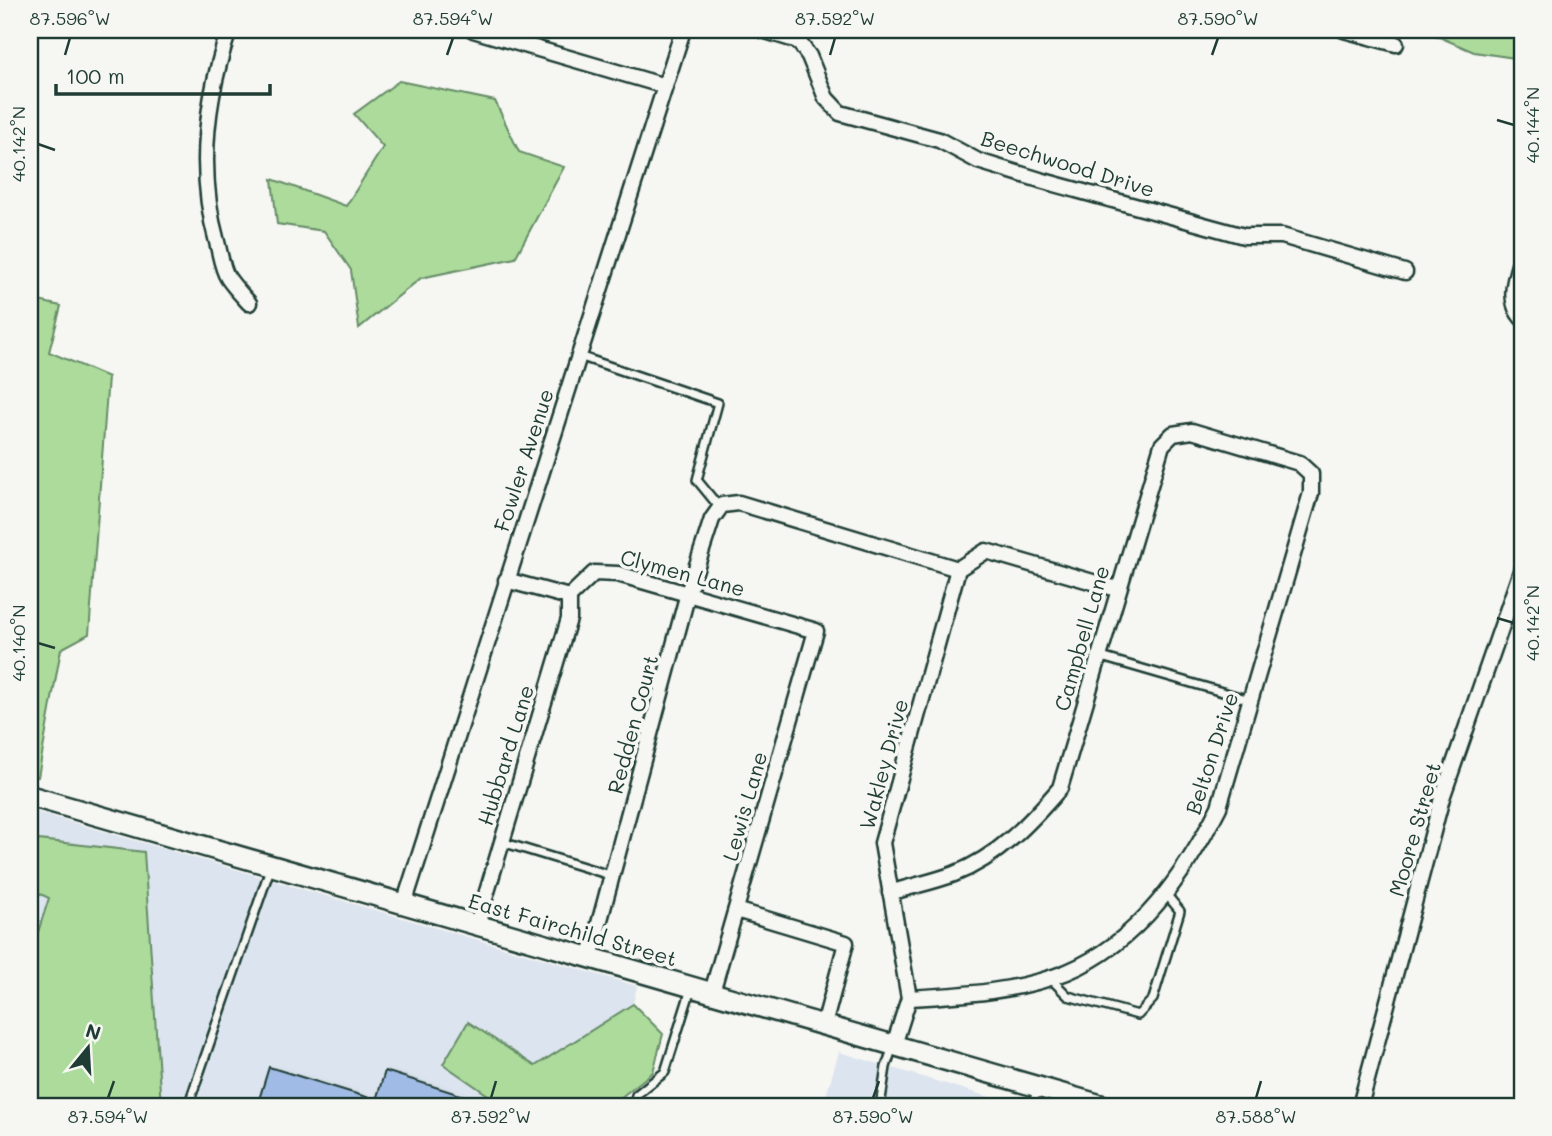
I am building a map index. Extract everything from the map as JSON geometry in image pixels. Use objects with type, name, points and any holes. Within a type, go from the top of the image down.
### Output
[{"type":"street","points":[[229,30],[217,65],[206,122],[205,170],[210,218],[226,277],[249,303]]},
{"type":"street","points":[[473,30],[665,86]]},
{"type":"street","name":"Fowler Avenue","points":[[404,904],[683,30]]},
{"type":"street","name":"Beechwood Drive","points":[[762,30],[798,41],[809,56],[826,98],[840,113],[939,140],[978,161],[1040,180],[1244,236],[1282,236],[1405,272]]},
{"type":"street","points":[[1344,30],[1396,44]]},
{"type":"street","points":[[1522,255],[1512,289],[1518,315],[1522,318]]},
{"type":"street","name":"Campbell Lane","points":[[890,892],[955,874],[993,853],[1027,826],[1060,788],[1162,444],[1172,434],[1192,431],[1300,463]]},
{"type":"street","name":"Belton Drive","points":[[909,998],[1003,989],[1067,971],[1119,942],[1166,894],[1198,849],[1219,807],[1311,493],[1311,474],[1300,463]]},
{"type":"street","points":[[721,506],[739,503],[958,569],[986,551],[1117,589]]},
{"type":"street","name":"Redden Court","points":[[590,957],[688,593],[712,519],[721,506]]},
{"type":"street","name":"Moore Street","points":[[1360,1106],[1442,798],[1522,568]]},
{"type":"street","name":"Wakley Drive","points":[[894,1045],[909,998],[882,843],[958,569]]},
{"type":"street","name":"Clymen Lane","points":[[569,597],[594,573],[618,574],[816,631]]},
{"type":"street","points":[[506,579],[569,597]]},
{"type":"street","name":"Hubbard Lane","points":[[477,925],[569,619],[569,597]]},
{"type":"street","name":"Lewis Lane","points":[[712,992],[816,631]]},
{"type":"street","name":"East Fairchild Street","points":[[30,796],[1104,1106]]},
{"type":"street","points":[[736,910],[846,943],[824,1025]]},
{"type":"lane","points":[[578,356],[718,403],[697,480],[721,506]]},
{"type":"lane","points":[[1098,656],[1250,700]]},
{"type":"lane","points":[[501,842],[613,876]]},
{"type":"lane","points":[[188,1106],[271,866]]},
{"type":"lane","points":[[1049,977],[1068,996],[1138,1015],[1153,999],[1180,911],[1166,894]]},
{"type":"lane","points":[[633,1106],[636,1096],[665,1073],[692,986]]},
{"type":"lane","points":[[880,1106],[886,1068],[894,1045]]},
{"type":"lane","points":[[1031,1106],[1038,1087]]},
{"type":"shaded area","points":[[30,810],[637,986],[633,1004],[535,1066],[504,1106],[161,1106],[144,852],[30,839]]},
{"type":"shaded area","points":[[30,889],[49,898],[30,957]]},
{"type":"shaded area","points":[[839,1052],[1019,1106],[823,1106]]},
{"type":"green space","points":[[1423,30],[1522,30],[1522,59],[1474,52]]},
{"type":"green space","points":[[399,81],[495,101],[519,152],[564,167],[515,258],[421,278],[359,328],[351,270],[324,231],[277,224],[272,179],[346,206],[383,147],[354,114]]},
{"type":"green space","points":[[34,300],[61,306],[49,352],[108,377],[89,634],[61,649],[38,777],[30,775],[30,303]]},
{"type":"green space","points":[[30,839],[144,852],[161,1106],[30,1106],[30,957],[49,898],[30,889]]},
{"type":"green space","points":[[633,1004],[663,1034],[653,1072],[610,1106],[504,1106],[443,1064],[468,1022],[535,1066]]},
{"type":"building","points":[[269,1067],[376,1100],[385,1071],[489,1104],[257,1106]]}]
